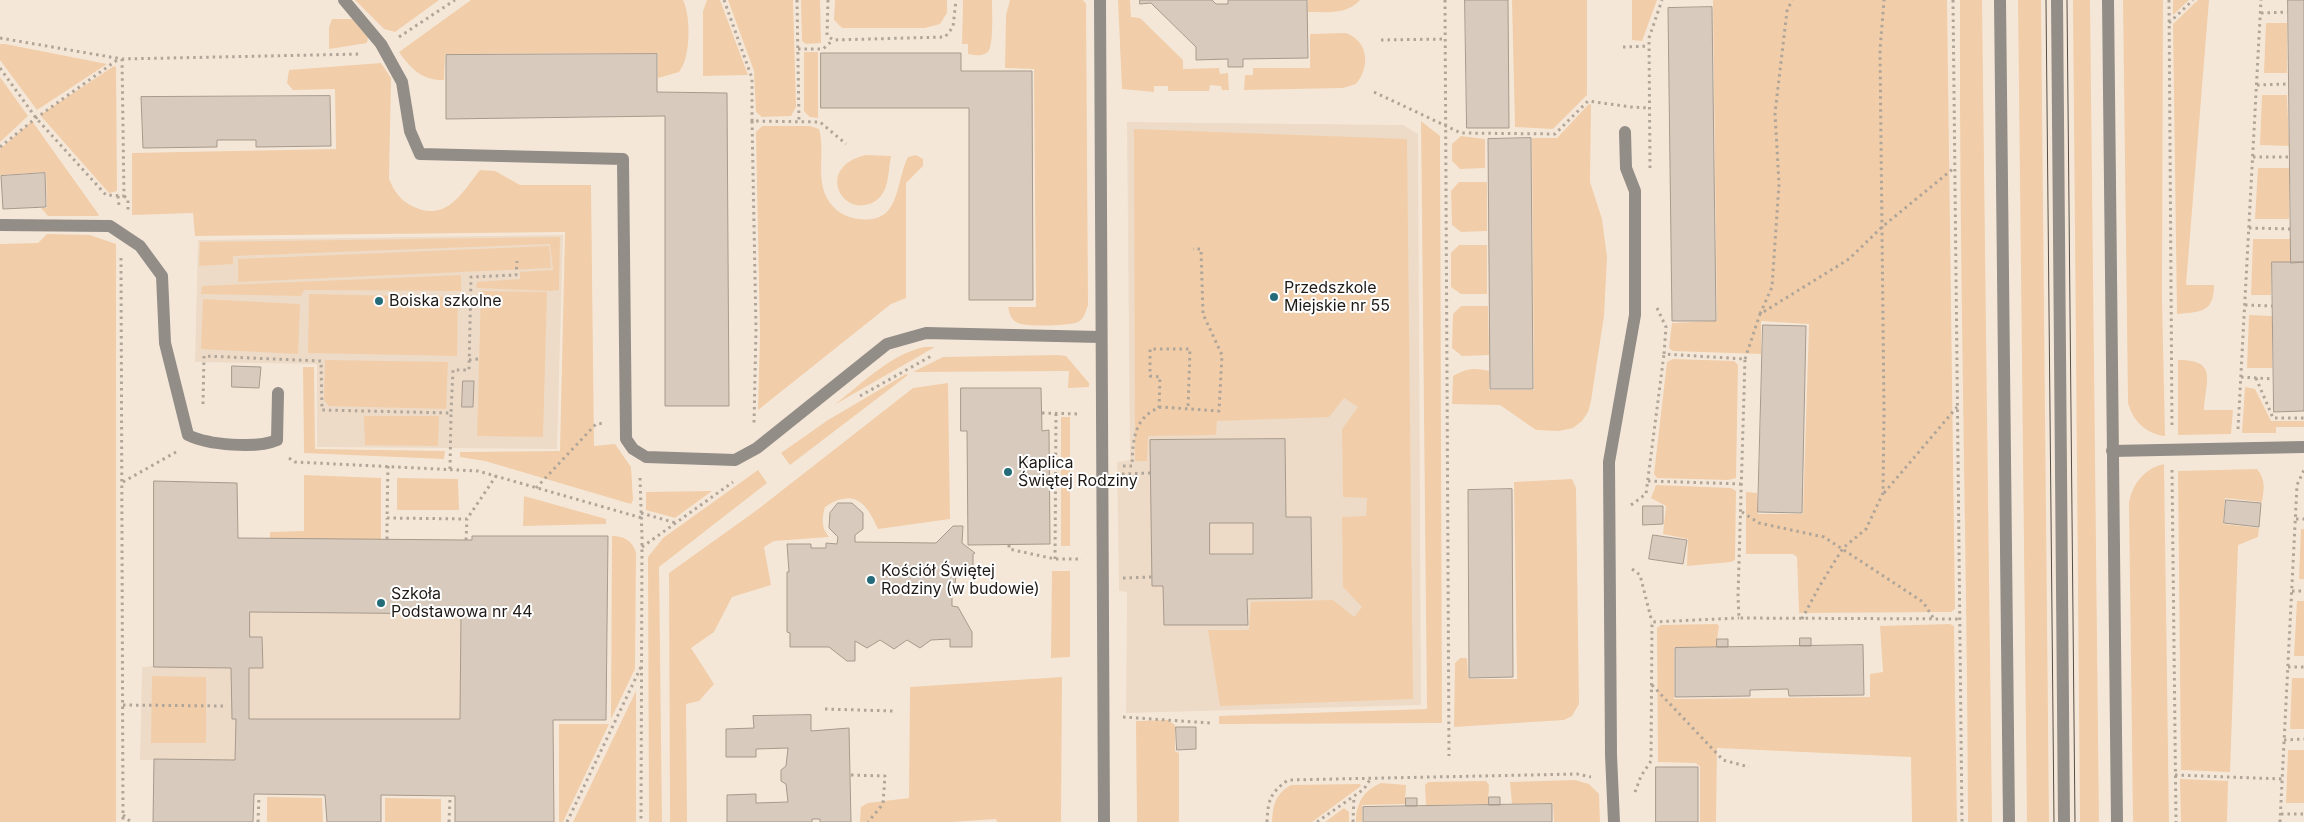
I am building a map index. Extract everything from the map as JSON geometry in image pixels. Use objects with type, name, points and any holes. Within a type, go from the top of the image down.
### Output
[{"type":"street","points":[[344,0],[383,48],[402,82],[410,131],[420,154],[623,159],[626,438],[639,454],[651,458],[735,460],[758,448],[887,344],[926,333],[1100,337]]},
{"type":"street","points":[[1100,0],[1100,337],[1104,822]]},
{"type":"street","points":[[2000,0],[2009,822]]},
{"type":"street","points":[[2057,0],[2064,822]]},
{"type":"street","points":[[2108,0],[2117,822]]},
{"type":"street","points":[[1614,822],[1609,462],[1635,315],[1634,192],[1626,168],[1625,132]]},
{"type":"street","points":[[0,225],[110,226],[140,246],[162,276],[164,343],[188,435],[202,442],[267,445],[277,440],[278,393]]},
{"type":"street","points":[[2112,450],[2304,447]]},
{"type":"path","points":[[0,38],[121,58],[358,56],[383,48],[455,0]]},
{"type":"path","points":[[724,0],[752,78],[756,329],[753,432],[758,448]]},
{"type":"path","points":[[797,0],[799,122]]},
{"type":"path","points":[[828,0],[827,34],[833,40]]},
{"type":"path","points":[[798,50],[823,49],[833,40],[945,37],[953,27],[956,0]]},
{"type":"path","points":[[1445,0],[1449,756]]},
{"type":"path","points":[[1650,170],[1649,38],[1662,0]]},
{"type":"path","points":[[1739,618],[1745,359],[1760,314],[1772,287],[1779,184],[1775,113],[1787,11],[1792,0]]},
{"type":"path","points":[[1883,494],[1880,50],[1884,0]]},
{"type":"path","points":[[1953,0],[1962,822]]},
{"type":"path","points":[[2169,0],[2172,420]]},
{"type":"path","points":[[2169,23],[2193,0]]},
{"type":"path","points":[[2237,448],[2262,0]]},
{"type":"path","points":[[2261,13],[2288,12]]},
{"type":"path","points":[[1381,40],[1445,38]]},
{"type":"path","points":[[1623,47],[1649,46]]},
{"type":"path","points":[[0,147],[36,118],[121,58]]},
{"type":"path","points":[[0,68],[36,118],[106,195],[124,196],[121,58]]},
{"type":"path","points":[[2257,85],[2288,84]]},
{"type":"path","points":[[1374,92],[1461,133],[1555,134],[1588,101],[1649,108]]},
{"type":"path","points":[[752,122],[820,122],[846,144]]},
{"type":"path","points":[[2253,157],[2290,157]]},
{"type":"path","points":[[1760,314],[1849,259],[1882,227],[1954,168]]},
{"type":"path","points":[[2249,228],[2291,229]]},
{"type":"path","points":[[121,232],[123,822]]},
{"type":"path","points":[[1123,474],[1123,466],[1132,466],[1134,435],[1146,415],[1159,408],[1219,412],[1222,355],[1203,314],[1201,249],[1194,249]]},
{"type":"path","points":[[450,469],[453,370],[468,370],[471,277],[516,275],[517,260]]},
{"type":"path","points":[[1631,513],[1631,504],[1646,494],[1664,354],[1666,327],[1655,304]]},
{"type":"path","points":[[2245,306],[2272,306]]},
{"type":"path","points":[[1159,408],[1160,377],[1150,376],[1150,348],[1190,349],[1188,409]]},
{"type":"path","points":[[857,397],[940,351]]},
{"type":"path","points":[[1664,354],[1745,359]]},
{"type":"path","points":[[123,482],[196,439],[203,428],[204,356],[321,361],[322,410],[452,413]]},
{"type":"path","points":[[469,360],[479,359]]},
{"type":"path","points":[[2241,377],[2273,379]]},
{"type":"path","points":[[2256,378],[2273,418],[2304,418]]},
{"type":"path","points":[[1802,619],[1818,587],[1843,548],[1866,529],[1883,494],[1957,407]]},
{"type":"path","points":[[1042,413],[1101,414]]},
{"type":"path","points":[[1056,413],[1056,559]]},
{"type":"path","points":[[536,488],[596,424],[626,422]]},
{"type":"path","points":[[267,445],[296,462],[478,471],[642,518]]},
{"type":"path","points":[[639,454],[642,513],[642,822]]},
{"type":"path","points":[[387,539],[388,466]]},
{"type":"path","points":[[2280,822],[2297,485],[2304,470]]},
{"type":"path","points":[[1117,474],[1151,473]]},
{"type":"path","points":[[2172,473],[2176,822]]},
{"type":"path","points":[[466,540],[467,519],[496,476]]},
{"type":"path","points":[[642,547],[738,478]]},
{"type":"path","points":[[1648,481],[1742,484]]},
{"type":"path","points":[[1741,512],[1758,523],[1824,537],[1924,602],[1935,619]]},
{"type":"path","points":[[642,513],[676,523]]},
{"type":"path","points":[[387,518],[467,519]]},
{"type":"path","points":[[2296,519],[2304,519]]},
{"type":"path","points":[[1009,545],[1009,549],[1056,559],[1102,560]]},
{"type":"path","points":[[1267,822],[1268,804],[1275,789],[1288,780],[1577,774],[1613,779],[1634,796],[1641,776],[1651,761],[1652,622],[1640,575],[1631,568]]},
{"type":"path","points":[[1118,578],[1152,577]]},
{"type":"path","points":[[2292,591],[2304,591]]},
{"type":"path","points":[[1652,622],[1658,620],[1739,618],[1960,619]]},
{"type":"path","points":[[567,822],[642,664]]},
{"type":"path","points":[[2288,667],[2304,667]]},
{"type":"path","points":[[1651,685],[1723,760],[1748,767]]},
{"type":"path","points":[[123,705],[226,706]]},
{"type":"path","points":[[825,708],[893,711]]},
{"type":"path","points":[[1103,715],[1210,723]]},
{"type":"path","points":[[2284,740],[2304,739]]},
{"type":"path","points":[[851,775],[885,776],[883,804],[868,822]]},
{"type":"path","points":[[2175,775],[2283,779]]},
{"type":"path","points":[[1316,822],[1364,789],[1371,778]]},
{"type":"path","points":[[258,822],[259,796]]},
{"type":"path","points":[[1353,822],[1354,796]]},
{"type":"path","points":[[449,822],[450,798]]},
{"type":"path","points":[[2281,814],[2304,814]]},
{"type":"path","points":[[123,815],[131,822]]},
{"type":"shaded area","points":[[355,0],[439,0],[395,32],[384,29]]},
{"type":"shaded area","points":[[471,0],[683,0],[686,7],[688,26],[686,57],[679,72],[658,78],[658,53],[445,54],[444,80],[437,80],[418,73],[399,52]]},
{"type":"shaded area","points":[[707,0],[720,0],[748,75],[703,76],[703,11]]},
{"type":"shaded area","points":[[728,0],[793,0],[796,107],[791,116],[762,117],[756,112],[754,71]]},
{"type":"shaded area","points":[[801,0],[820,0],[821,43],[806,44],[802,41]]},
{"type":"shaded area","points":[[835,0],[947,0],[947,13],[940,24],[925,28],[842,28],[834,20]]},
{"type":"shaded area","points":[[963,0],[992,0],[991,42],[988,52],[983,55],[968,54],[968,44],[962,44]]},
{"type":"shaded area","points":[[1010,0],[1083,0],[1086,4],[1088,305],[1082,319],[1074,323],[1048,326],[1023,324],[1012,319],[1008,307],[1036,307],[1034,69],[1005,68],[1006,15]]},
{"type":"shaded area","points":[[1118,0],[1130,0],[1131,17],[1140,18],[1183,60],[1183,69],[1219,68],[1220,74],[1228,73],[1229,90],[1222,90],[1221,86],[1210,85],[1209,91],[1168,91],[1168,86],[1154,86],[1154,92],[1122,89]]},
{"type":"shaded area","points":[[1308,0],[1360,0],[1349,8],[1336,12],[1308,12]]},
{"type":"shaded area","points":[[1512,0],[1587,0],[1587,95],[1553,129],[1515,127]]},
{"type":"shaded area","points":[[1632,0],[1657,0],[1642,41],[1632,40]]},
{"type":"shaded area","points":[[1713,0],[1947,0],[1955,609],[1951,612],[1799,613],[1797,557],[1793,554],[1746,554],[1746,492],[1757,493],[1758,514],[1803,514],[1809,324],[1761,321],[1761,354],[1673,351],[1669,348],[1672,323],[1717,321]]},
{"type":"shaded area","points":[[1960,0],[1982,0],[1992,822],[1968,822]]},
{"type":"shaded area","points":[[2018,0],[2041,0],[2049,822],[2027,822]]},
{"type":"shaded area","points":[[2073,0],[2090,0],[2099,822],[2080,822]]},
{"type":"shaded area","points":[[2123,0],[2163,0],[2162,298],[2165,436],[2152,433],[2141,426],[2130,410],[2128,403]]},
{"type":"shaded area","points":[[2173,0],[2189,0],[2173,15]]},
{"type":"shaded area","points":[[2198,0],[2209,0],[2186,285],[2214,285],[2211,301],[2208,306],[2192,313],[2177,314],[2173,24]]},
{"type":"shaded area","points":[[332,19],[353,19],[368,38],[367,43],[329,49],[329,27]]},
{"type":"shaded area","points":[[2266,23],[2287,23],[2287,73],[2264,73]]},
{"type":"shaded area","points":[[1346,33],[1359,42],[1365,55],[1364,70],[1356,84],[1343,88],[1244,90],[1245,75],[1253,75],[1253,68],[1310,68],[1310,34]]},
{"type":"shaded area","points":[[0,44],[107,64],[37,110],[0,60]]},
{"type":"shaded area","points":[[804,52],[818,52],[818,118],[810,117],[804,111]]},
{"type":"shaded area","points":[[381,63],[391,78],[389,179],[398,195],[408,204],[424,210],[434,211],[443,208],[459,196],[480,170],[495,171],[520,185],[591,185],[594,446],[615,444],[631,467],[633,500],[631,504],[485,461],[460,457],[460,452],[560,451],[565,232],[195,236],[193,213],[132,215],[132,153],[336,149],[335,89],[293,90],[287,83],[289,70]]},
{"type":"shaded area","points":[[114,66],[116,67],[117,191],[109,193],[40,115]]},
{"type":"shaded area","points":[[0,77],[28,116],[0,142]]},
{"type":"shaded area","points":[[2262,95],[2287,95],[2289,146],[2260,145]]},
{"type":"shaded area","points":[[1591,104],[1590,182],[1602,219],[1607,257],[1604,316],[1588,412],[1582,421],[1573,428],[1559,431],[1536,430],[1500,405],[1452,404],[1453,376],[1470,369],[1489,371],[1489,390],[1534,390],[1532,138],[1557,138]]},
{"type":"shaded area","points":[[32,121],[98,216],[48,216],[41,208],[47,208],[46,172],[0,175],[0,149]]},
{"type":"shaded area","points":[[1421,121],[1440,136],[1442,723],[1219,724],[1219,716],[1427,709]]},
{"type":"shaded area","name":"Przedszkole Miejskie nr 55","points":[[1127,122],[1403,125],[1418,134],[1421,705],[1126,713],[1127,592],[1119,591],[1117,462],[1130,460]]},
{"type":"shaded area","points":[[762,126],[810,126],[819,129],[821,137],[822,178],[825,194],[836,209],[844,215],[853,218],[869,219],[880,217],[888,210],[894,202],[908,157],[916,155],[923,159],[923,166],[906,183],[906,298],[891,304],[758,410],[760,335],[756,132]]},
{"type":"shaded area","name":"Przedszkole Miejskie nr 55","points":[[1134,129],[1407,139],[1413,699],[1220,706],[1208,630],[1249,630],[1251,602],[1333,600],[1354,617],[1362,607],[1343,587],[1342,517],[1366,516],[1367,498],[1343,497],[1342,429],[1358,407],[1344,398],[1329,417],[1217,421],[1216,435],[1148,436],[1147,461],[1135,461]]},
{"type":"shaded area","points":[[1461,136],[1485,139],[1485,168],[1460,169],[1452,161],[1452,144]]},
{"type":"shaded area","points":[[866,155],[891,156],[887,183],[879,198],[872,203],[861,205],[851,203],[843,197],[838,188],[837,179],[841,169],[851,161]]},
{"type":"shaded area","points":[[2258,168],[2289,168],[2289,219],[2255,219]]},
{"type":"shaded area","points":[[1459,182],[1487,182],[1487,231],[1461,232],[1452,225],[1451,191]]},
{"type":"shaded area","points":[[47,234],[90,235],[116,244],[116,822],[0,822],[0,244],[38,243]]},
{"type":"shaded area","name":"Boiska szkolne","points":[[563,235],[557,449],[317,447],[317,364],[195,362],[198,240]]},
{"type":"shaded area","points":[[560,237],[559,290],[550,291],[476,288],[477,282],[520,279],[520,272],[553,270],[550,244],[233,256],[233,264],[199,266],[200,242]]},
{"type":"shaded area","points":[[2253,239],[2290,239],[2290,262],[2271,262],[2271,295],[2251,295]]},
{"type":"shaded area","points":[[1459,245],[1487,245],[1487,294],[1461,294],[1451,287],[1451,253]]},
{"type":"shaded area","points":[[549,246],[551,268],[238,282],[238,259]]},
{"type":"shaded area","points":[[461,275],[461,291],[304,290],[301,296],[201,294],[202,286]]},
{"type":"shaded area","points":[[481,291],[547,292],[543,437],[477,436]]},
{"type":"shaded area","points":[[309,294],[458,297],[457,356],[308,353]]},
{"type":"shaded area","points":[[203,299],[300,304],[298,354],[201,349]]},
{"type":"shaded area","points":[[1461,306],[1488,306],[1489,355],[1462,356],[1452,348],[1453,314]]},
{"type":"shaded area","points":[[2249,315],[2272,316],[2272,368],[2247,368]]},
{"type":"shaded area","points":[[924,347],[935,347],[834,405],[888,363],[899,356]]},
{"type":"shaded area","points":[[1066,356],[1089,383],[1089,387],[1068,388],[1069,371],[913,372],[943,357]]},
{"type":"shaded area","points":[[1673,359],[1734,361],[1738,365],[1736,478],[1728,480],[1657,478],[1654,474],[1667,362]]},
{"type":"shaded area","points":[[325,360],[448,362],[446,409],[329,406],[324,400]]},
{"type":"shaded area","points":[[2178,360],[2199,363],[2204,368],[2207,373],[2207,381],[2204,410],[2233,410],[2231,434],[2178,435]]},
{"type":"shaded area","points":[[303,367],[314,367],[315,449],[445,451],[444,459],[304,453]]},
{"type":"shaded area","points":[[906,374],[908,375],[790,465],[781,453],[828,420]]},
{"type":"shaded area","points":[[948,383],[950,519],[878,529],[869,511],[858,501],[851,498],[835,501],[825,507],[823,515],[823,526],[829,537],[774,541],[764,547],[771,585],[732,597],[714,632],[691,648],[714,684],[699,701],[686,704],[687,822],[670,822],[669,573],[757,510],[913,388]]},
{"type":"shaded area","points":[[2245,387],[2255,389],[2271,421],[2304,421],[2304,427],[2276,427],[2276,433],[2242,433]]},
{"type":"shaded area","points":[[364,416],[439,416],[438,446],[365,445]]},
{"type":"shaded area","points":[[1061,417],[1070,417],[1070,546],[1061,546]]},
{"type":"shaded area","points":[[2164,464],[2169,822],[2133,822],[2129,503],[2133,489],[2140,478],[2151,469]]},
{"type":"shaded area","points":[[2257,469],[2263,481],[2262,502],[2225,498],[2223,524],[2259,528],[2258,537],[2238,545],[2230,772],[2181,770],[2178,471]]},
{"type":"shaded area","points":[[758,470],[767,483],[659,567],[662,822],[649,822],[648,557],[663,538]]},
{"type":"shaded area","points":[[304,475],[381,478],[381,539],[270,539],[270,532],[304,531]]},
{"type":"shaded area","points":[[397,478],[458,479],[459,510],[397,510]]},
{"type":"shaded area","points":[[1572,479],[1576,488],[1579,704],[1572,716],[1564,720],[1454,727],[1455,663],[1460,658],[1467,658],[1468,679],[1517,679],[1514,482]]},
{"type":"shaded area","name":"Szkoła Podstawowa nr 44","points":[[154,481],[237,483],[238,538],[466,540],[472,539],[472,536],[608,536],[606,720],[553,720],[554,822],[455,822],[455,796],[381,795],[381,822],[327,822],[325,795],[254,794],[153,822],[154,760],[140,760],[142,667],[154,666]]},
{"type":"shaded area","points":[[1656,485],[1731,488],[1736,491],[1735,560],[1687,566],[1688,539],[1663,534],[1666,506],[1651,498]]},
{"type":"shaded area","points":[[712,491],[675,518],[646,510],[646,492]]},
{"type":"shaded area","points":[[524,496],[606,519],[606,524],[523,526]]},
{"type":"shaded area","points":[[2301,529],[2304,529],[2304,579],[2299,579]]},
{"type":"shaded area","points":[[612,536],[627,540],[633,545],[636,553],[635,669],[611,719]]},
{"type":"shaded area","points":[[1052,571],[1070,571],[1070,657],[1051,658]]},
{"type":"shaded area","points":[[2297,601],[2304,601],[2304,656],[2294,656]]},
{"type":"shaded area","points":[[1717,624],[1719,626],[1716,647],[1674,647],[1674,699],[1870,697],[1870,674],[1883,672],[1880,626],[1950,624],[1954,626],[1957,822],[1912,822],[1911,757],[1717,748],[1716,822],[1700,822],[1700,767],[1696,763],[1658,762],[1657,628],[1661,625]]},
{"type":"shaded area","points":[[152,676],[206,677],[206,743],[151,743]]},
{"type":"shaded area","points":[[1062,677],[1061,822],[997,822],[996,819],[952,822],[860,822],[861,807],[868,803],[909,798],[910,687]]},
{"type":"shaded area","points":[[2292,678],[2304,678],[2304,729],[2290,729]]},
{"type":"shaded area","points":[[636,691],[636,822],[573,822]]},
{"type":"shaded area","points":[[1168,720],[1175,725],[1175,751],[1179,753],[1179,822],[1137,822],[1136,721]]},
{"type":"shaded area","points":[[559,724],[609,724],[563,822],[559,822]]},
{"type":"shaded area","points":[[2288,750],[2304,750],[2304,803],[2286,803]]},
{"type":"shaded area","points":[[2180,779],[2228,781],[2227,822],[2181,822]]},
{"type":"shaded area","points":[[1575,780],[1589,784],[1599,794],[1600,822],[1554,822],[1553,803],[1512,804],[1510,782]]},
{"type":"shaded area","points":[[1486,781],[1489,785],[1488,804],[1426,805],[1425,785],[1428,782]]},
{"type":"shaded area","points":[[1381,783],[1406,785],[1405,804],[1362,805],[1362,822],[1356,822],[1357,809],[1362,798]]},
{"type":"shaded area","points":[[1360,784],[1361,786],[1312,822],[1272,822],[1273,810],[1278,796],[1291,785]]},
{"type":"shaded area","points":[[267,797],[322,798],[323,822],[267,822]]},
{"type":"shaded area","points":[[385,798],[441,799],[441,822],[385,822]]},
{"type":"shaded area","points":[[1344,808],[1349,812],[1349,822],[1325,822]]},
{"type":"building","points":[[1140,0],[1212,0],[1216,4],[1228,4],[1228,0],[1307,0],[1308,58],[1243,59],[1243,67],[1228,67],[1228,59],[1196,60],[1196,47],[1151,3],[1140,4]]},
{"type":"building","points":[[1465,0],[1508,0],[1509,128],[1467,128]]},
{"type":"building","points":[[2288,0],[2304,0],[2304,262],[2291,263]]},
{"type":"building","points":[[1712,7],[1716,321],[1672,321],[1668,8]]},
{"type":"building","points":[[821,53],[961,53],[961,71],[1032,71],[1033,300],[969,300],[969,108],[821,108]]},
{"type":"building","points":[[657,54],[657,92],[727,93],[729,406],[665,406],[665,116],[446,119],[446,55]]},
{"type":"building","points":[[330,96],[331,146],[256,147],[256,140],[217,140],[217,147],[143,148],[141,97]]},
{"type":"building","points":[[1531,138],[1533,389],[1490,389],[1488,139]]},
{"type":"building","points":[[45,173],[46,207],[3,209],[1,176]]},
{"type":"building","points":[[2272,262],[2304,262],[2304,411],[2274,412]]},
{"type":"building","points":[[1763,325],[1806,326],[1802,513],[1758,512]]},
{"type":"building","points":[[232,366],[261,367],[259,388],[232,387]]},
{"type":"building","points":[[463,381],[474,381],[473,407],[462,407]]},
{"type":"building","name":"Kaplica Świętej Rodziny","points":[[961,388],[1041,388],[1042,431],[1049,430],[1050,544],[968,545],[967,431],[961,431]]},
{"type":"building","points":[[1285,439],[1286,517],[1311,517],[1312,598],[1247,599],[1248,625],[1164,625],[1163,586],[1152,586],[1150,440]],"holes":[[[1210,523],[1253,523],[1253,554],[1210,554]]]},
{"type":"building","name":"Szkoła Podstawowa nr 44","points":[[154,481],[237,483],[238,538],[472,540],[472,536],[608,536],[606,720],[553,720],[554,822],[455,822],[455,796],[381,795],[381,822],[327,822],[325,795],[254,794],[253,822],[153,822],[154,759],[235,760],[236,719],[232,719],[231,668],[154,667]],"holes":[[[250,612],[461,614],[460,719],[249,719],[249,668],[263,668],[262,637],[250,637]]]},
{"type":"building","points":[[1512,489],[1513,677],[1469,678],[1468,490]]},
{"type":"building","points":[[2226,500],[2261,503],[2259,527],[2224,523]]},
{"type":"building","name":"Kościół Świętej Rodziny (w budowie)","points":[[838,503],[852,503],[863,513],[863,529],[855,535],[855,542],[936,543],[953,526],[963,526],[962,543],[975,553],[973,554],[973,567],[965,576],[956,576],[955,583],[952,584],[952,606],[958,607],[972,632],[972,647],[950,647],[950,639],[931,640],[920,648],[907,640],[894,649],[880,640],[867,648],[855,641],[855,661],[847,661],[829,647],[790,647],[790,633],[787,632],[787,572],[789,572],[787,544],[811,544],[811,548],[826,548],[826,543],[837,544],[838,537],[829,528],[830,513]]},
{"type":"building","points":[[1643,506],[1663,506],[1663,524],[1643,525]]},
{"type":"building","points":[[1653,535],[1687,540],[1683,564],[1649,559]]},
{"type":"building","points":[[1800,638],[1811,638],[1811,646],[1800,646]]},
{"type":"building","points":[[1717,639],[1728,639],[1728,647],[1717,647]]},
{"type":"building","points":[[1863,645],[1864,695],[1789,696],[1788,689],[1750,690],[1750,696],[1675,697],[1675,648]]},
{"type":"building","points":[[811,715],[811,731],[849,728],[851,822],[820,822],[820,819],[812,819],[812,822],[727,822],[727,795],[756,794],[756,803],[788,802],[786,784],[781,781],[781,770],[786,766],[788,748],[756,749],[756,757],[726,757],[726,729],[754,728],[753,716]]},
{"type":"building","points":[[1176,727],[1196,727],[1196,749],[1177,750]]},
{"type":"building","points":[[1656,767],[1698,767],[1698,822],[1656,822]]},
{"type":"building","points":[[1489,797],[1500,797],[1500,805],[1489,805]]},
{"type":"building","points":[[1406,798],[1417,798],[1417,806],[1406,806]]},
{"type":"building","points":[[1552,804],[1552,822],[1363,822],[1363,807]]},
{"type":"tram line","points":[[2046,0],[2054,822]]},
{"type":"tram line","points":[[2067,0],[2075,822]]},
{"type":"place","name":"Przedszkole Miejskie nr 55","points":[[1274,297]]},
{"type":"place","name":"Boiska szkolne","points":[[379,301]]},
{"type":"place","name":"Kaplica Świętej Rodziny","points":[[1008,472]]},
{"type":"place","name":"Kościół Świętej Rodziny (w budowie)","points":[[871,580]]},
{"type":"place","name":"Szkoła Podstawowa nr 44","points":[[381,603]]}]
